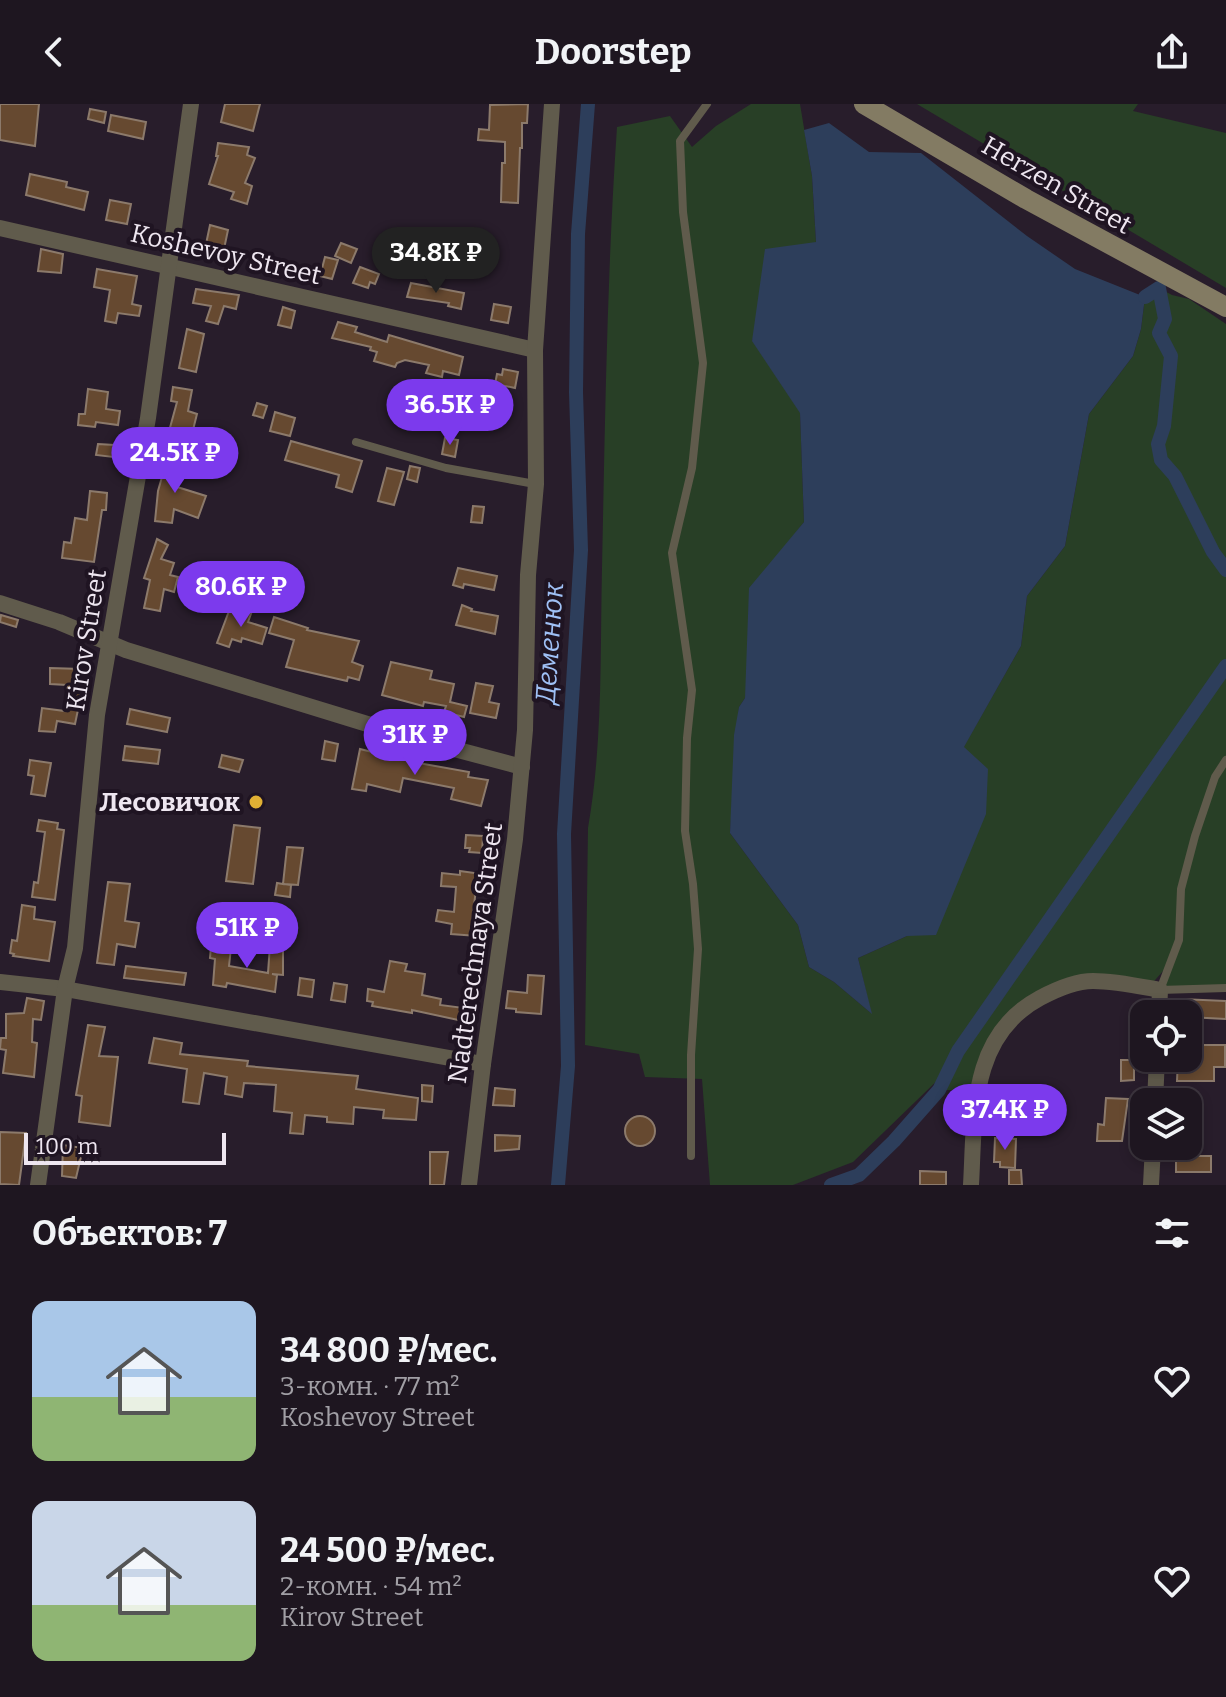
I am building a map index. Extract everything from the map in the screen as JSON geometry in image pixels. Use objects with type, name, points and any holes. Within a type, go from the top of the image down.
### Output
[{"type":"main road","name":"Herzen Street","points":[[864,104],[1039,207],[1226,307]]},
{"type":"street","name":"Kirov Street","points":[[38,1185],[65,989],[77,934],[97,715],[148,418],[191,104]]},
{"type":"street","name":"Nadterechnaya Street","points":[[469,1185],[515,839],[525,730],[528,575],[536,484],[535,350],[552,104]]},
{"type":"street","name":"Koshevoy Street","points":[[0,228],[535,350]]},
{"type":"street","points":[[0,603],[59,622],[126,650],[413,738],[522,767]]},
{"type":"street","points":[[971,1185],[978,1090],[986,1055],[1008,1020],[1030,1003],[1057,989],[1090,980],[1160,990],[1160,1000]]},
{"type":"street","points":[[0,982],[65,989],[483,1064]]},
{"type":"street","points":[[1151,1185],[1152,1160]]},
{"type":"lane","points":[[691,1156],[691,1055],[698,949],[685,831],[687,738],[692,690],[672,553],[692,468],[703,363],[683,212],[680,141],[707,104]]},
{"type":"lane","points":[[356,442],[446,468],[536,484]]},
{"type":"lane","points":[[1226,760],[1215,777],[1195,836],[1181,889],[1179,940],[1160,990],[1226,988]]},
{"type":"green space","points":[[751,104],[800,104],[812,176],[816,242],[752,340],[800,412],[804,522],[780,553],[745,698],[739,707],[730,833],[798,925],[809,967],[834,982],[871,1013],[858,958],[907,936],[963,748],[1021,646],[1027,596],[1065,546],[1089,414],[1133,356],[1141,329],[1145,297],[1159,288],[1189,299],[1226,324],[1226,988],[1160,990],[1171,962],[1148,988],[1090,980],[1008,1021],[978,1090],[939,1090],[947,1071],[853,1162],[793,1185],[710,1185],[702,1079],[645,1077],[639,1054],[585,1045],[588,828],[600,698],[607,348],[617,127],[670,116],[692,147],[716,126]]},
{"type":"green space","points":[[917,104],[1138,104],[1133,111],[1226,133],[1226,288]]},
{"type":"water","points":[[829,123],[869,152],[921,153],[1027,236],[1075,269],[1145,297],[1141,329],[1133,356],[1089,414],[1065,546],[1027,596],[1021,646],[964,747],[988,769],[986,814],[936,935],[907,936],[858,958],[872,1014],[834,982],[809,967],[798,925],[730,833],[734,735],[739,707],[745,698],[749,588],[804,522],[800,413],[752,341],[765,249],[816,242],[812,176],[804,130]]},
{"type":"building","points":[[0,104],[39,104],[35,146],[0,140]]},
{"type":"building","points":[[225,104],[260,104],[253,131],[221,122]]},
{"type":"building","points":[[528,104],[527,123],[522,123],[518,203],[501,202],[505,142],[478,140],[479,129],[489,130],[490,105]]},
{"type":"building","points":[[90,109],[106,112],[104,123],[88,119]]},
{"type":"building","points":[[111,115],[146,122],[143,139],[108,131]]},
{"type":"building","points":[[218,143],[249,147],[247,155],[255,158],[245,183],[252,186],[247,204],[231,199],[234,192],[209,184],[218,156]]},
{"type":"building","points":[[30,174],[67,182],[66,187],[88,192],[84,210],[26,195]]},
{"type":"building","points":[[110,200],[131,204],[127,224],[106,220]]},
{"type":"building","points":[[210,225],[228,230],[224,249],[206,244]]},
{"type":"building","points":[[341,243],[357,249],[351,263],[335,256]]},
{"type":"building","points":[[41,249],[63,254],[61,273],[38,271]]},
{"type":"building","points":[[325,257],[338,260],[332,279],[320,276]]},
{"type":"building","points":[[360,267],[379,274],[375,284],[370,282],[368,288],[353,283]]},
{"type":"building","points":[[97,269],[137,276],[132,304],[141,306],[139,316],[118,313],[116,323],[105,321],[110,290],[94,287]]},
{"type":"building","points":[[411,283],[464,293],[461,309],[448,306],[449,303],[407,297]]},
{"type":"building","points":[[196,289],[239,295],[236,309],[224,306],[218,324],[206,321],[211,306],[193,303]]},
{"type":"building","points":[[494,304],[511,307],[508,323],[491,320]]},
{"type":"building","points":[[283,307],[295,311],[291,328],[278,325]]},
{"type":"building","points":[[338,322],[357,327],[355,332],[387,342],[389,335],[463,357],[459,375],[443,371],[442,377],[426,373],[429,365],[405,360],[395,367],[374,361],[377,352],[370,350],[371,347],[332,338]]},
{"type":"building","points":[[187,329],[204,334],[196,372],[179,368]]},
{"type":"building","points":[[503,369],[518,372],[515,388],[495,384],[497,374],[502,375]]},
{"type":"building","points":[[173,387],[192,390],[188,411],[197,414],[193,430],[218,440],[216,447],[205,444],[202,452],[190,448],[193,441],[168,435],[177,402],[171,401]]},
{"type":"building","points":[[88,389],[108,392],[106,409],[120,411],[118,425],[96,422],[95,427],[78,425],[79,414],[85,414]]},
{"type":"building","points":[[257,403],[267,406],[263,418],[253,415]]},
{"type":"building","points":[[275,412],[295,418],[290,436],[270,431]]},
{"type":"building","points":[[445,438],[458,440],[455,457],[442,454]]},
{"type":"building","points":[[291,441],[362,461],[352,492],[336,487],[339,475],[285,460]]},
{"type":"building","points":[[98,444],[114,445],[113,457],[96,455]]},
{"type":"building","points":[[165,456],[181,460],[174,486],[206,496],[198,518],[174,509],[172,523],[155,521]]},
{"type":"building","points":[[410,466],[420,468],[417,482],[407,479]]},
{"type":"building","points":[[387,468],[404,472],[394,505],[378,501]]},
{"type":"building","points":[[90,491],[107,493],[94,562],[62,558],[64,542],[71,543],[75,518],[87,520]]},
{"type":"building","points":[[473,506],[484,507],[482,523],[471,522]]},
{"type":"building","points":[[157,539],[168,545],[161,559],[174,563],[170,575],[178,577],[174,592],[164,589],[160,611],[144,608],[150,580],[144,578]]},
{"type":"building","points":[[458,568],[497,576],[494,590],[453,585]]},
{"type":"building","points":[[462,605],[471,611],[498,616],[495,634],[456,625]]},
{"type":"building","points":[[241,608],[252,611],[248,622],[267,628],[262,644],[242,638],[241,642],[232,639],[229,647],[217,643],[229,611],[239,615]]},
{"type":"building","points":[[1,615],[18,620],[16,627],[0,622]]},
{"type":"building","points":[[274,617],[307,630],[359,641],[352,662],[363,666],[359,680],[348,677],[347,681],[286,667],[294,640],[269,633]]},
{"type":"building","points":[[391,662],[432,671],[430,679],[454,684],[450,702],[467,706],[464,717],[444,712],[446,706],[424,702],[423,706],[382,695]]},
{"type":"building","points":[[50,668],[81,669],[75,724],[57,721],[55,732],[39,731],[42,708],[65,711],[67,685],[50,684]]},
{"type":"building","points":[[476,683],[493,686],[489,702],[499,704],[496,718],[470,713]]},
{"type":"building","points":[[130,709],[170,718],[167,732],[127,724]]},
{"type":"building","points":[[325,741],[338,744],[335,761],[322,759]]},
{"type":"building","points":[[125,746],[160,750],[158,764],[123,760]]},
{"type":"building","points":[[360,749],[469,772],[468,777],[488,780],[481,806],[451,799],[454,788],[403,778],[400,792],[367,784],[366,791],[352,789]]},
{"type":"building","points":[[222,755],[243,760],[239,772],[219,767]]},
{"type":"building","points":[[30,760],[51,763],[45,796],[31,794],[34,776],[28,775]]},
{"type":"building","points":[[39,820],[58,823],[57,829],[64,830],[55,900],[32,897],[34,882],[38,883],[45,832],[37,831]]},
{"type":"building","points":[[234,825],[260,828],[253,884],[226,881]]},
{"type":"building","points":[[466,835],[483,836],[482,853],[469,852],[470,848],[465,848]]},
{"type":"building","points":[[287,847],[303,848],[298,885],[284,884],[291,885],[290,897],[275,895],[277,883],[283,884]]},
{"type":"building","points":[[460,871],[482,874],[480,890],[476,889],[472,922],[479,923],[477,936],[451,934],[452,924],[436,921],[438,910],[454,912],[456,887],[441,886],[442,873],[460,875]]},
{"type":"building","points":[[108,882],[130,884],[125,921],[139,923],[135,947],[117,944],[114,965],[97,963]]},
{"type":"building","points":[[22,905],[35,907],[34,919],[55,922],[49,961],[10,953],[12,940],[17,941]]},
{"type":"building","points":[[270,945],[283,946],[283,975],[272,974],[277,975],[275,992],[227,983],[226,987],[213,985],[215,959],[210,958],[211,946],[231,948],[229,966],[268,973]]},
{"type":"building","points":[[390,961],[407,964],[405,971],[425,974],[422,995],[441,999],[440,1005],[464,1008],[463,1021],[412,1010],[412,1013],[372,1006],[373,1002],[367,1001],[368,989],[384,992]]},
{"type":"building","points":[[126,966],[186,973],[184,985],[124,978]]},
{"type":"building","points":[[528,975],[544,976],[541,1014],[506,1008],[508,991],[527,993]]},
{"type":"building","points":[[300,978],[314,980],[312,997],[298,995]]},
{"type":"building","points":[[334,983],[347,985],[345,1002],[331,1000]]},
{"type":"building","points":[[27,998],[44,1001],[41,1020],[33,1019],[32,1042],[37,1043],[34,1077],[3,1073],[6,1050],[0,1049],[1,1038],[6,1038],[6,1014],[24,1013]]},
{"type":"building","points":[[1180,999],[1226,1001],[1226,1019],[1202,1018],[1202,1000]]},
{"type":"building","points":[[88,1025],[105,1027],[99,1056],[118,1057],[110,1126],[79,1122],[82,1096],[76,1095]]},
{"type":"building","points":[[154,1038],[182,1043],[180,1054],[248,1061],[247,1066],[358,1076],[356,1089],[418,1098],[416,1120],[383,1118],[384,1110],[354,1107],[353,1124],[327,1122],[327,1117],[305,1115],[303,1134],[290,1133],[292,1113],[274,1111],[276,1085],[244,1083],[242,1097],[225,1094],[227,1077],[204,1073],[199,1104],[183,1102],[187,1069],[149,1063]]},
{"type":"building","points":[[1202,1045],[1225,1045],[1225,1067],[1214,1067],[1214,1081],[1177,1081],[1177,1072],[1202,1072]]},
{"type":"building","points":[[1121,1060],[1130,1060],[1134,1080],[1121,1081]]},
{"type":"building","points":[[422,1085],[433,1086],[432,1102],[422,1101]]},
{"type":"building","points":[[495,1088],[515,1090],[514,1106],[493,1105]]},
{"type":"building","points":[[1106,1098],[1128,1099],[1122,1141],[1097,1141],[1098,1124],[1104,1125]]},
{"type":"building","points":[[640,1116],[651,1120],[655,1131],[651,1142],[640,1146],[629,1142],[625,1131],[629,1120]]},
{"type":"building","points":[[0,1132],[26,1133],[19,1185],[0,1184]]},
{"type":"building","points":[[495,1135],[520,1136],[519,1149],[495,1151]]},
{"type":"building","points":[[995,1138],[1016,1139],[1015,1168],[1000,1167],[1000,1162],[994,1162]]},
{"type":"building","points":[[63,1145],[83,1148],[76,1178],[62,1176]]},
{"type":"building","points":[[430,1152],[448,1152],[444,1185],[430,1185]]},
{"type":"building","points":[[1202,1156],[1211,1156],[1211,1172],[1176,1172],[1176,1160],[1202,1160]]},
{"type":"building","points":[[1009,1170],[1021,1170],[1022,1185],[1009,1185]]},
{"type":"building","points":[[920,1171],[946,1172],[946,1185],[920,1185]]},
{"type":"waterway","name":"Деменюк","points":[[558,1185],[568,1066],[564,834],[581,550],[576,392],[578,234],[588,104]]},
{"type":"waterway","points":[[1145,297],[1159,288],[1165,319],[1159,333],[1171,356],[1164,426],[1158,444],[1161,460],[1175,476],[1213,552],[1226,570]]},
{"type":"waterway","points":[[831,1185],[859,1175],[939,1090],[958,1051],[1226,666]]},
{"type":"place","name":"Лесовичок","points":[[256,802]]}]
